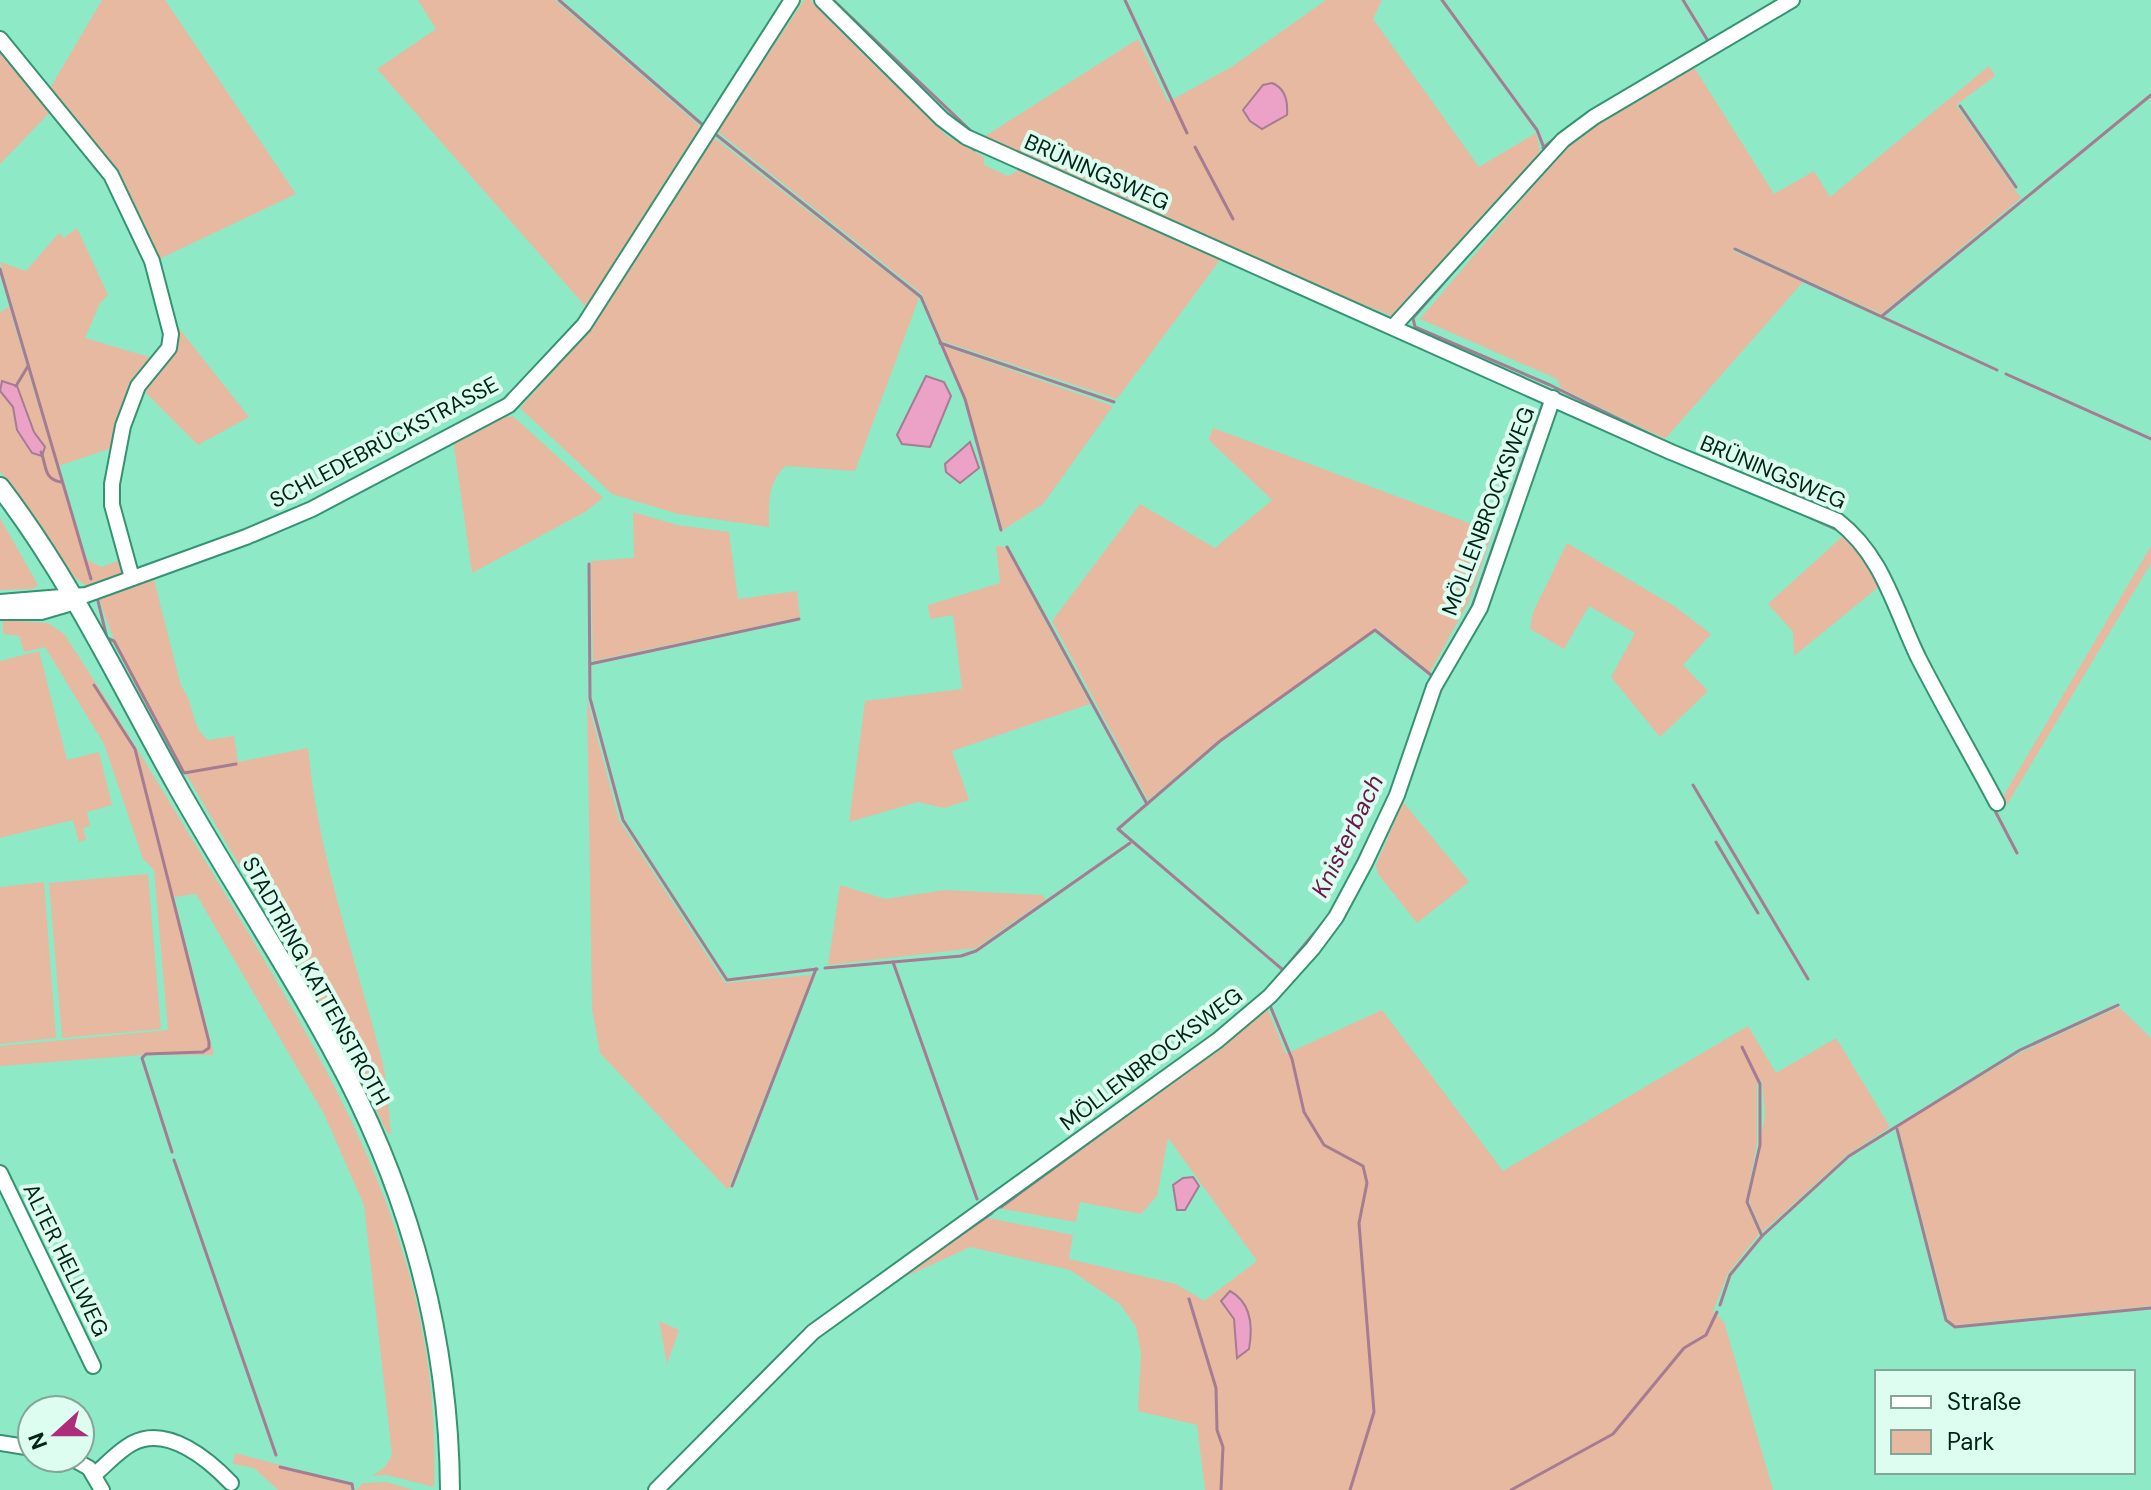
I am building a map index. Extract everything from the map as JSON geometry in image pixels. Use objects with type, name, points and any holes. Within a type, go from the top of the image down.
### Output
[{"type":"main road","name":"STADTRING KATTENSTROTH","points":[[0,490],[71,600],[346,1076],[397,1188],[434,1320],[445,1384],[450,1490]]},
{"type":"street","name":"SCHLEDEBRÜCKSTRASSE","points":[[0,612],[41,612],[312,509],[509,405],[584,325],[792,0]]},
{"type":"street","name":"BRÜNINGSWEG","points":[[822,0],[942,119],[966,137],[1671,452],[1838,521],[1859,536],[1883,575],[1918,655],[1997,803]]},
{"type":"street","points":[[1394,326],[1563,140],[1594,117],[1792,0]]},
{"type":"street","points":[[0,39],[103,162],[126,202],[152,261],[171,334],[169,348],[138,386],[123,426],[112,484],[112,505],[132,578]]},
{"type":"street","name":"MÖLLENBROCKSWEG","points":[[656,1490],[830,1319],[1218,1040],[1267,999],[1336,917],[1397,795],[1434,687],[1480,608],[1553,398]]},
{"type":"street","name":"SCHLEDEBRÜCKSTRASSE","points":[[0,602],[71,600]]},
{"type":"street","name":"ALTER HELLWEG","points":[[0,1173],[93,1366]]},
{"type":"street","points":[[102,1490],[94,1475],[128,1445],[150,1439],[191,1448],[231,1483]]},
{"type":"green space","points":[[102,0],[165,0],[296,194],[155,261],[144,230],[49,90]]},
{"type":"green space","points":[[418,0],[555,0],[703,129],[586,307],[377,69],[436,29]]},
{"type":"green space","points":[[804,0],[810,0],[947,136],[984,157],[984,165],[1008,176],[1019,170],[1220,260],[1117,399],[942,341],[922,294],[717,131]]},
{"type":"green space","points":[[1326,0],[1382,0],[1373,19],[1479,167],[1536,133],[1541,156],[1392,316],[1228,250],[982,138],[1138,39],[1168,102],[1233,66]]},
{"type":"green space","points":[[0,46],[53,109],[0,164]]},
{"type":"green space","points":[[1692,64],[1774,194],[1814,171],[1830,197],[1989,66],[1995,76],[1956,105],[2021,198],[1881,314],[1735,247],[1733,251],[1803,282],[1665,439],[1561,388],[1557,379],[1420,319],[1549,167],[1548,158],[1564,144]]},
{"type":"green space","points":[[712,136],[919,298],[855,471],[786,466],[772,486],[769,527],[678,514],[612,494],[520,408],[589,331]]},
{"type":"green space","points":[[77,228],[108,295],[100,303],[85,338],[156,359],[115,447],[58,466],[0,262],[26,271],[59,233],[64,238]]},
{"type":"green space","points":[[9,307],[84,558],[101,567],[123,559],[123,574],[86,586],[67,572],[0,471],[0,312]]},
{"type":"green space","points":[[170,317],[249,417],[198,445],[141,388],[173,348]]},
{"type":"green space","points":[[943,346],[1113,406],[1043,504],[1003,530],[966,398]]},
{"type":"green space","points":[[502,416],[514,417],[603,498],[585,512],[472,573],[453,440]]},
{"type":"green space","points":[[1213,428],[1493,532],[1468,603],[1430,672],[1376,628],[1219,740],[1148,800],[1052,621],[1140,504],[1215,548],[1272,500],[1209,440]]},
{"type":"green space","points":[[633,512],[677,525],[729,532],[738,599],[797,591],[800,617],[593,661],[591,561],[634,558]]},
{"type":"green space","points":[[0,518],[38,585],[33,589],[0,590]]},
{"type":"green space","points":[[1844,535],[1865,554],[1881,585],[1794,656],[1793,632],[1768,604]]},
{"type":"green space","points":[[1567,543],[1674,606],[1711,634],[1683,665],[1708,691],[1660,737],[1611,677],[1635,633],[1589,606],[1564,649],[1530,629],[1533,612]]},
{"type":"green space","points":[[996,546],[1005,547],[1090,704],[952,751],[969,800],[944,808],[918,802],[849,822],[865,701],[962,689],[953,615],[930,619],[928,605],[1000,583]]},
{"type":"green space","points":[[2151,546],[2151,563],[2005,808],[2001,800]]},
{"type":"green space","points":[[153,576],[181,686],[202,734],[208,740],[234,736],[238,762],[308,748],[329,867],[384,1069],[391,1133],[388,1134],[321,1006],[157,725],[118,649],[99,597]]},
{"type":"green space","points":[[3,620],[48,623],[64,634],[239,917],[317,1052],[351,1120],[405,1258],[422,1330],[432,1406],[434,1487],[387,1475],[372,1476],[385,1467],[392,1455],[364,1205],[324,1114],[196,894],[174,897],[214,1055],[143,1055],[0,1066],[0,1046],[168,1030],[154,870],[143,859],[104,744],[45,647],[24,652],[19,636],[3,634]]},
{"type":"green space","points":[[39,651],[67,760],[99,752],[112,805],[87,812],[90,826],[83,828],[86,840],[79,842],[73,820],[0,838],[0,661]]},
{"type":"green space","points":[[587,699],[619,820],[725,983],[812,975],[728,1190],[600,1053],[592,1009]]},
{"type":"green space","points":[[1403,802],[1469,882],[1417,923],[1378,874],[1376,865]]},
{"type":"green space","points":[[148,874],[161,1029],[62,1038],[49,883]]},
{"type":"green space","points":[[44,882],[56,1038],[0,1044],[0,887]]},
{"type":"green space","points":[[840,885],[885,899],[945,890],[1042,895],[1046,899],[976,948],[828,965]]},
{"type":"green space","points":[[1266,1006],[1286,1054],[1382,1010],[1503,1171],[1748,1026],[1776,1073],[1836,1038],[1890,1127],[1847,1155],[1762,1232],[1749,1201],[1765,1115],[1762,1081],[1757,1082],[1757,1143],[1746,1202],[1759,1234],[1728,1273],[1713,1311],[1724,1322],[1773,1490],[1205,1490],[1197,1425],[1138,1411],[1141,1353],[1136,1327],[1120,1304],[1070,1270],[970,1247],[907,1276],[902,1270],[979,1216],[1073,1235],[1069,1259],[1176,1284],[1204,1301],[1257,1261],[1168,1138],[1157,1196],[1141,1214],[1080,1202],[1076,1222],[992,1207],[1109,1128]]},
{"type":"green space","points":[[2119,1007],[2151,1038],[2151,1306],[1955,1325],[1948,1319],[1898,1126],[2022,1052]]},
{"type":"green space","points":[[659,1321],[679,1330],[667,1364]]},
{"type":"green space","points":[[235,1453],[350,1484],[351,1490],[278,1490],[254,1468],[233,1464]]},
{"type":"green space","points":[[386,1482],[414,1490],[356,1490],[363,1483]]},
{"type":"shaded area","points":[[1272,83],[1285,96],[1287,115],[1262,129],[1250,121],[1243,110],[1263,85]]},
{"type":"shaded area","points":[[926,376],[944,382],[951,396],[930,447],[902,444],[897,435]]},
{"type":"shaded area","points":[[2,381],[17,386],[34,432],[45,447],[42,456],[32,453],[17,430],[13,407],[0,391]]},
{"type":"shaded area","points":[[970,442],[979,468],[960,483],[946,472],[945,464]]},
{"type":"shaded area","points":[[1193,1177],[1199,1186],[1185,1210],[1177,1210],[1173,1185],[1183,1178]]},
{"type":"shaded area","points":[[1230,1291],[1243,1302],[1251,1324],[1249,1349],[1237,1358],[1234,1319],[1221,1301]]},
{"type":"waterway","points":[[559,0],[704,126]]},
{"type":"waterway","points":[[833,0],[972,132]]},
{"type":"waterway","points":[[1125,0],[1187,133]]},
{"type":"waterway","name":"Knisterbach","points":[[1442,0],[1537,130],[1544,148]]},
{"type":"waterway","points":[[1611,99],[1708,41],[1683,0]]},
{"type":"waterway","points":[[1882,316],[2151,95]]},
{"type":"waterway","points":[[1960,106],[2016,187]]},
{"type":"waterway","points":[[944,129],[975,150]]},
{"type":"waterway","points":[[714,133],[921,297],[965,399],[1001,530]]},
{"type":"waterway","points":[[1543,148],[1559,135]]},
{"type":"waterway","points":[[1195,147],[1233,219]]},
{"type":"waterway","points":[[1735,249],[1997,370]]},
{"type":"waterway","points":[[1467,256],[1413,318],[1415,327],[1550,385],[1674,446],[1835,511]]},
{"type":"waterway","points":[[0,269],[91,579]]},
{"type":"waterway","points":[[940,343],[1114,402]]},
{"type":"waterway","points":[[16,386],[28,366]]},
{"type":"waterway","points":[[2006,374],[2151,439]]},
{"type":"waterway","name":"Knisterbach","points":[[1427,685],[1472,607],[1543,403]]},
{"type":"waterway","points":[[41,452],[48,475],[61,482]]},
{"type":"waterway","points":[[1789,508],[1835,529]]},
{"type":"waterway","points":[[1007,547],[1147,804]]},
{"type":"waterway","points":[[589,564],[590,698],[623,820],[727,980],[817,969]]},
{"type":"waterway","points":[[98,601],[107,638],[114,641],[184,773],[236,764]]},
{"type":"waterway","points":[[590,664],[799,619]]},
{"type":"waterway","points":[[1283,970],[1118,829],[1220,741],[1375,630],[1431,675]]},
{"type":"waterway","points":[[94,685],[135,749],[209,1042],[209,1048],[203,1052],[146,1054],[142,1058],[172,1152]]},
{"type":"waterway","points":[[1693,785],[1808,979]]},
{"type":"waterway","points":[[1993,807],[2017,853]]},
{"type":"waterway","name":"Knisterbach","points":[[1355,867],[1378,819]]},
{"type":"waterway","points":[[1716,842],[1758,913]]},
{"type":"waterway","points":[[825,968],[961,956],[976,951],[1130,843]]},
{"type":"waterway","name":"Knisterbach","points":[[1275,980],[1326,919]]},
{"type":"waterway","points":[[893,962],[977,1199]]},
{"type":"waterway","points":[[732,1186],[816,969]]},
{"type":"waterway","name":"Knisterbach","points":[[1269,1003],[1292,1059],[1304,1112],[1324,1145],[1363,1166],[1367,1183],[1359,1223],[1374,1412],[1350,1490]]},
{"type":"waterway","points":[[1720,1305],[1730,1275],[1762,1236],[1849,1156],[2020,1050],[2118,1005]]},
{"type":"waterway","points":[[1742,1047],[1760,1084],[1760,1145],[1747,1202],[1762,1236]]},
{"type":"waterway","points":[[1001,1207],[1173,1081]]},
{"type":"waterway","points":[[1897,1129],[1946,1320],[1955,1327],[2151,1308]]},
{"type":"waterway","points":[[174,1160],[276,1455]]},
{"type":"waterway","points":[[909,1271],[992,1213]]},
{"type":"waterway","points":[[1189,1299],[1216,1388],[1217,1430],[1223,1447],[1221,1490]]},
{"type":"waterway","points":[[1511,1490],[1613,1434],[1684,1348],[1706,1335],[1717,1312]]},
{"type":"waterway","points":[[280,1467],[352,1484],[353,1490]]}]
